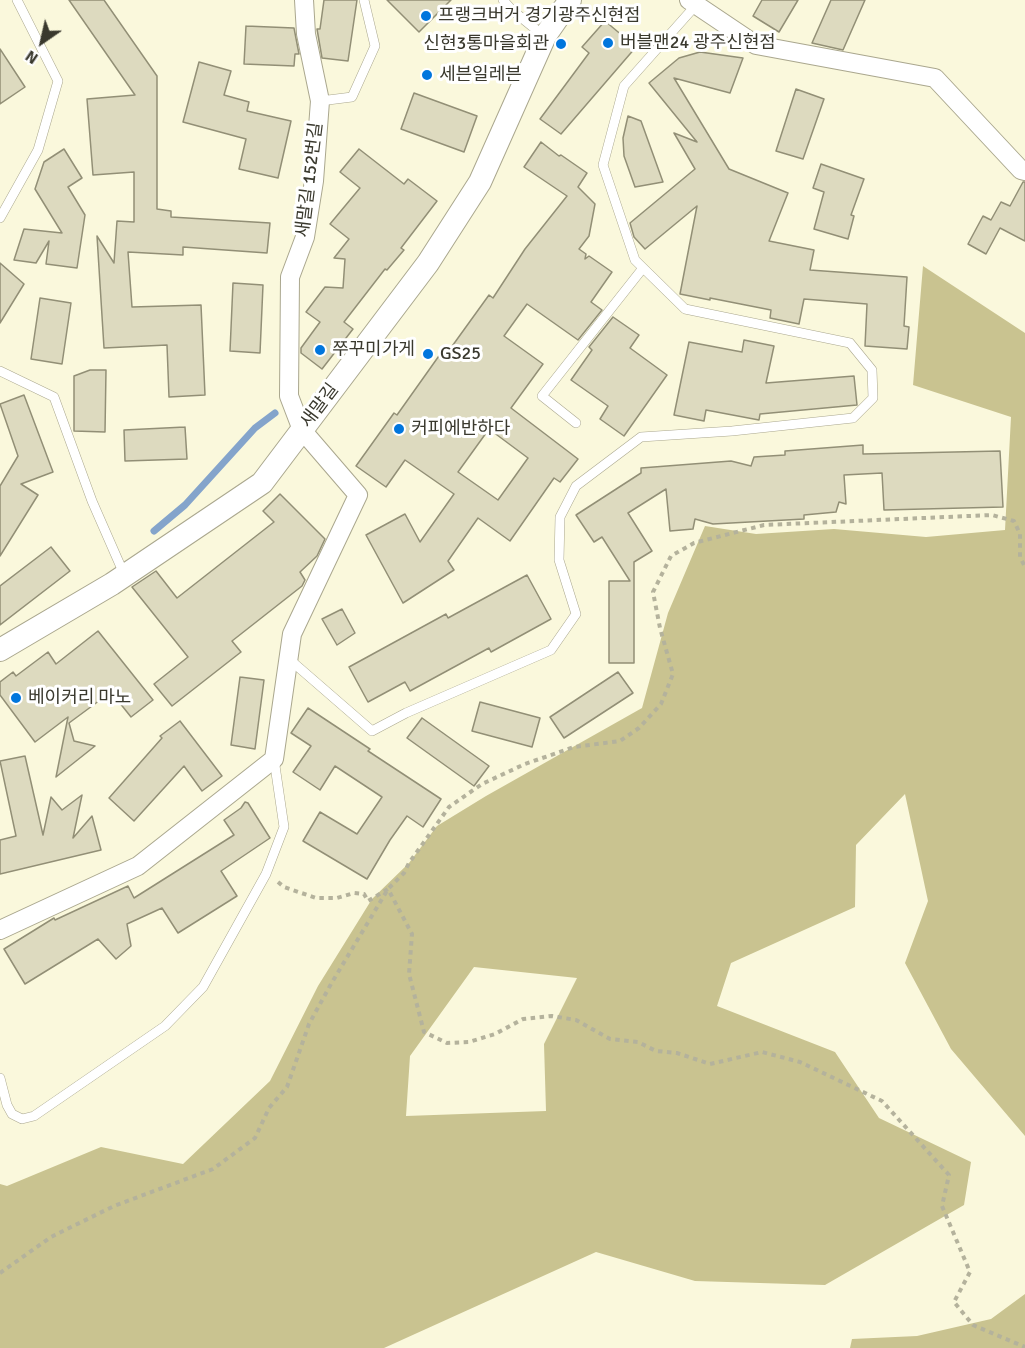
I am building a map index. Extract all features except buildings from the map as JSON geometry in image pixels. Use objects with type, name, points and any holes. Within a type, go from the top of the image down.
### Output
[{"type":"street","name":"새말길 152번길","points":[[289,659],[292,634],[358,495],[302,430],[289,396],[290,277],[305,237],[314,182],[320,100],[306,34],[304,0]]},
{"type":"street","name":"새말길","points":[[0,650],[125,576],[262,483],[428,263],[480,182],[545,36],[570,0]]},
{"type":"street","points":[[692,3],[756,45],[935,78],[1021,170],[1025,171]]},
{"type":"street","points":[[0,930],[138,866],[274,759],[289,659]]},
{"type":"lane","points":[[0,218],[38,150],[58,81],[17,0]]},
{"type":"lane","points":[[320,100],[352,97],[375,46],[364,0]]},
{"type":"lane","points":[[503,0],[545,36]]},
{"type":"lane","points":[[289,659],[372,731],[406,713],[551,650],[576,614],[559,560],[560,517],[576,486],[641,437],[732,431],[853,418],[873,398],[872,370],[850,343],[685,309],[635,260],[603,165],[624,87],[692,3]]},
{"type":"lane","points":[[576,423],[542,396],[643,268]]},
{"type":"lane","points":[[0,371],[54,397],[93,501],[125,576]]},
{"type":"lane","points":[[0,1078],[7,1105],[12,1114],[22,1119],[34,1116],[165,1026],[203,987],[266,874],[284,828],[274,759]]},
{"type":"path","points":[[0,1273],[51,1237],[114,1206],[213,1169],[255,1138],[269,1108],[287,1087],[309,1024],[320,1004],[388,890],[404,873],[409,862],[449,807],[482,784],[525,764],[574,747],[620,741],[639,728],[662,704],[673,674],[653,592],[671,556],[694,543],[764,525],[992,515],[1014,521],[1020,534],[1020,557],[1025,567]]},
{"type":"path","points":[[266,874],[284,887],[316,898],[337,898],[354,893],[364,894],[368,901],[388,890]]},
{"type":"path","points":[[388,890],[412,934],[409,974],[424,1032],[447,1043],[469,1042],[495,1034],[523,1019],[552,1016],[576,1020],[610,1039],[638,1042],[656,1051],[677,1053],[710,1064],[762,1052],[800,1062],[882,1101],[949,1175],[942,1206],[970,1272],[954,1302],[973,1325],[1025,1347]]},
{"type":"shaded area","points":[[923,266],[1025,333],[1025,1136],[951,1049],[905,963],[928,901],[905,794],[856,845],[855,907],[731,963],[717,1006],[835,1052],[879,1118],[971,1162],[964,1205],[825,1285],[695,1281],[596,1252],[384,1348],[0,1348],[0,1184],[7,1186],[101,1147],[183,1164],[270,1081],[318,986],[372,899],[409,863],[437,826],[642,708],[668,613],[705,526],[756,534],[834,529],[926,537],[1005,530],[1011,417],[913,385]],"holes":[[[474,967],[577,978],[544,1044],[546,1111],[406,1116],[410,1056]]]},
{"type":"shaded area","points":[[1025,1294],[1025,1348],[850,1348],[852,1339],[917,1336],[991,1319]]},
{"type":"waterway","points":[[154,531],[185,505],[255,428],[275,413]]},
{"type":"place","name":"프랭크버거 경기광주신현점","points":[[426,16]]},
{"type":"place","name":"버블맨24 광주신현점","points":[[608,43]]},
{"type":"place","name":"신현3통마을회관","points":[[561,44]]},
{"type":"place","name":"세븐일레븐","points":[[427,75]]},
{"type":"place","name":"쭈꾸미가게","points":[[320,350]]},
{"type":"place","name":"GS25","points":[[428,354]]},
{"type":"place","name":"커피에반하다","points":[[399,429]]},
{"type":"place","name":"베이커리 마노","points":[[16,698]]}]
